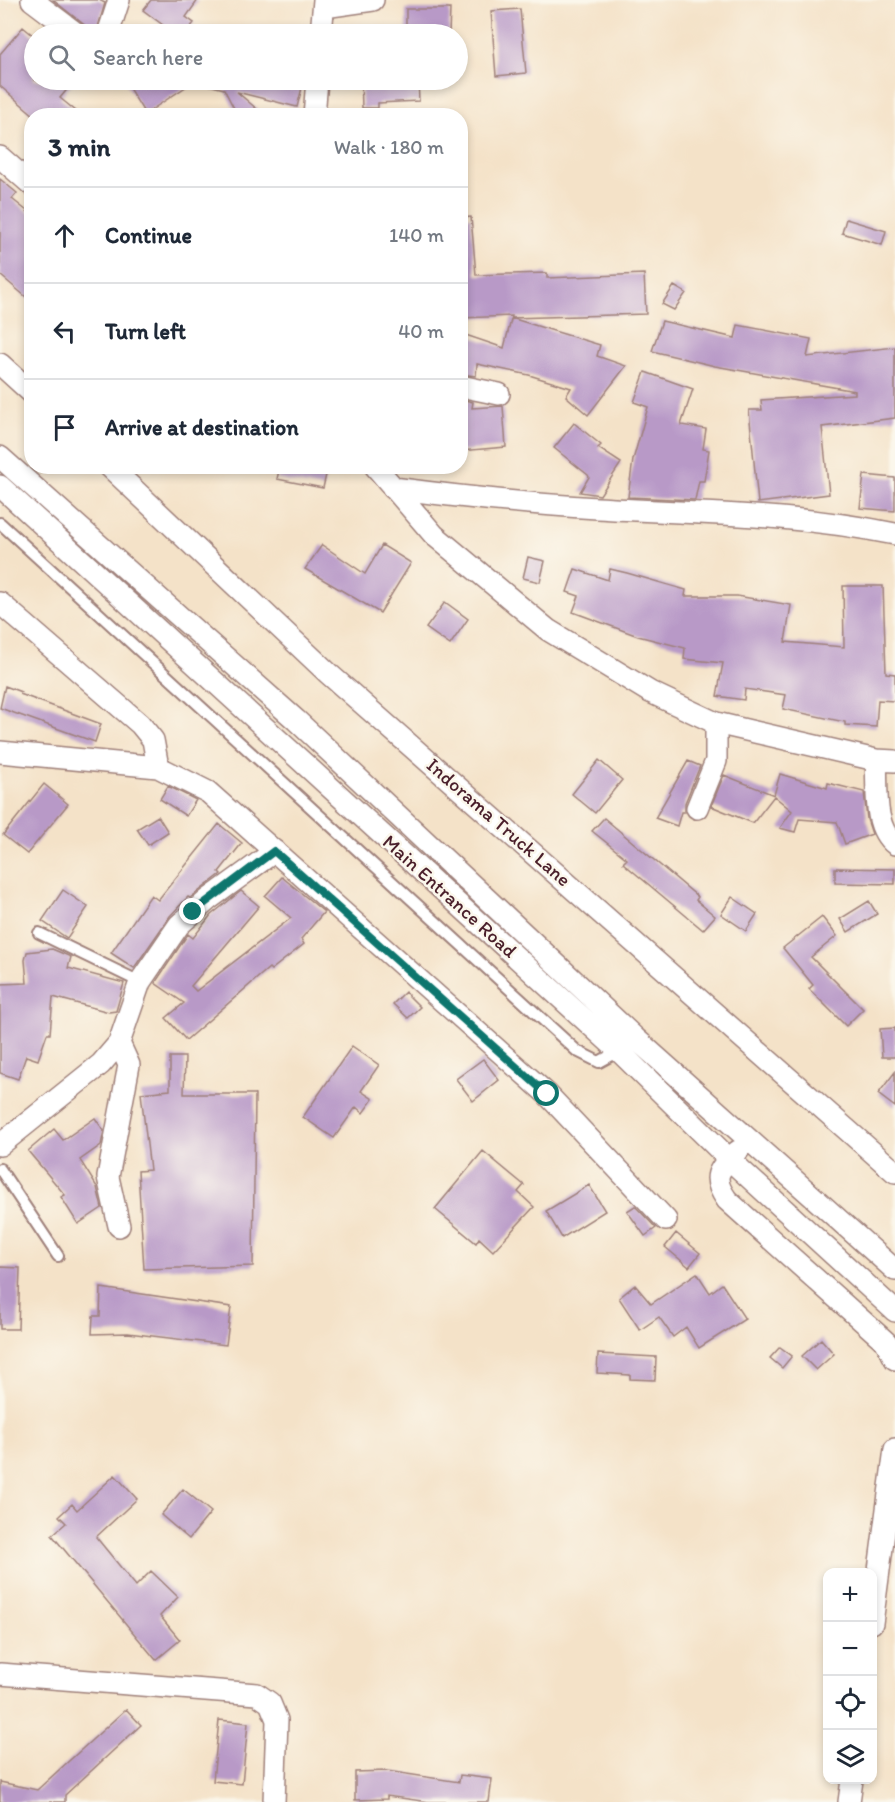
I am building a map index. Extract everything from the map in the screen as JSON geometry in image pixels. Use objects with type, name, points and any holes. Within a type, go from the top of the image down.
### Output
[{"type":"street","points":[[32,0],[64,24]]},
{"type":"street","points":[[111,24],[119,0]]},
{"type":"street","points":[[322,24],[324,3],[373,0]]},
{"type":"street","points":[[315,108],[316,90]]},
{"type":"street","points":[[0,157],[24,178]]},
{"type":"street","points":[[0,364],[24,386]]},
{"type":"street","points":[[468,388],[499,394]]},
{"type":"street","points":[[0,457],[296,720],[627,1044],[749,1139],[895,1270]]},
{"type":"street","name":"Indorama Truck Lane","points":[[117,474],[329,674],[895,1172]]},
{"type":"street","points":[[382,474],[434,535],[548,630],[650,692],[716,723],[886,761],[880,824],[889,840],[895,844]]},
{"type":"street","name":"Main Entrance Road","points":[[0,486],[627,1044],[729,1159],[895,1311]]},
{"type":"street","points":[[393,488],[480,500],[598,508],[719,512],[844,523],[895,534]]},
{"type":"street","points":[[0,603],[140,724],[153,740],[158,767]]},
{"type":"street","points":[[697,808],[716,761],[716,723]]},
{"type":"street","points":[[0,752],[158,767],[208,792],[547,1094],[666,1220]]},
{"type":"street","points":[[0,1145],[101,1064],[119,1042],[140,982],[179,925],[209,898],[274,851]]},
{"type":"street","points":[[119,1042],[129,1065],[108,1177],[119,1226]]},
{"type":"street","points":[[749,1139],[718,1174],[717,1187],[727,1200],[886,1342],[895,1359]]},
{"type":"street","points":[[873,1622],[895,1449]]},
{"type":"street","points":[[0,1674],[257,1695],[270,1703],[277,1720],[274,1802]]},
{"type":"street","points":[[849,1802],[851,1784]]},
{"type":"lane","points":[[0,523],[577,1051],[599,1062],[627,1044]]},
{"type":"lane","points":[[39,933],[140,982]]},
{"type":"lane","points":[[0,1169],[58,1256]]},
{"type":"building","points":[[53,0],[99,0],[105,3],[99,24],[83,24]]},
{"type":"building","points":[[151,0],[198,0],[186,17],[193,24],[162,24],[143,10]]},
{"type":"building","points":[[406,9],[450,9],[449,24],[406,24]]},
{"type":"building","points":[[520,9],[526,73],[496,76],[491,11]]},
{"type":"building","points":[[23,27],[24,90],[67,90],[60,98],[72,108],[26,108],[0,86],[0,54]]},
{"type":"building","points":[[130,90],[181,90],[154,108],[141,108]]},
{"type":"building","points":[[225,90],[301,90],[297,107],[237,92],[256,108],[234,108]]},
{"type":"building","points":[[361,90],[418,90],[419,101],[378,103],[378,108],[362,108]]},
{"type":"building","points":[[0,179],[17,193],[12,199],[24,209],[24,295],[0,275]]},
{"type":"building","points":[[468,217],[471,217],[476,275],[547,273],[547,278],[644,274],[646,314],[468,318]]},
{"type":"building","points":[[846,219],[886,231],[882,245],[842,233]]},
{"type":"building","points":[[674,286],[686,293],[674,310],[662,304]]},
{"type":"building","points":[[511,318],[600,345],[597,356],[626,366],[588,415],[566,396],[571,388],[529,375],[477,364],[476,376],[468,375],[468,336],[504,348]]},
{"type":"building","points":[[662,321],[735,338],[738,325],[811,339],[807,357],[895,347],[895,418],[822,427],[829,494],[758,503],[749,410],[762,410],[761,400],[855,394],[855,391],[715,366],[652,351]]},
{"type":"building","points":[[645,372],[693,389],[681,425],[706,429],[703,449],[709,450],[704,481],[699,481],[695,500],[628,497],[633,460],[648,407],[634,402]]},
{"type":"building","points":[[468,401],[473,402],[472,408],[503,406],[506,447],[468,450]]},
{"type":"building","points":[[574,423],[601,445],[598,448],[621,463],[600,495],[580,492],[588,475],[554,448]]},
{"type":"building","points":[[278,474],[326,474],[323,488],[277,479]]},
{"type":"building","points":[[864,475],[895,478],[895,511],[860,508]]},
{"type":"building","points":[[322,545],[365,574],[382,545],[411,563],[380,613],[305,569]]},
{"type":"building","points":[[528,557],[545,561],[540,582],[523,578]]},
{"type":"building","points":[[575,569],[608,580],[610,569],[627,573],[686,590],[685,596],[737,596],[791,605],[785,642],[844,647],[843,586],[883,586],[886,673],[895,674],[895,701],[878,700],[876,727],[845,725],[845,722],[783,709],[786,695],[745,689],[744,700],[717,696],[723,663],[684,659],[685,648],[638,636],[573,612],[579,596],[567,592]]},
{"type":"building","points":[[445,602],[468,619],[450,645],[426,628]]},
{"type":"building","points":[[5,686],[21,692],[20,694],[101,724],[95,742],[0,708]]},
{"type":"building","points":[[599,760],[622,780],[595,813],[572,794]]},
{"type":"building","points":[[688,761],[700,766],[685,803],[685,812],[681,812],[677,826],[655,818]]},
{"type":"building","points":[[780,774],[827,788],[828,783],[864,792],[867,819],[872,834],[845,844],[837,822],[799,819],[795,832],[780,828],[792,811],[774,796],[753,823],[711,806],[724,775],[774,795]]},
{"type":"building","points":[[44,784],[68,804],[27,854],[3,835]]},
{"type":"building","points":[[168,786],[196,800],[186,816],[160,799]]},
{"type":"building","points":[[158,816],[168,832],[148,845],[137,829]]},
{"type":"building","points":[[604,818],[698,897],[696,900],[715,916],[703,930],[623,863],[627,859],[592,831]]},
{"type":"building","points":[[219,824],[242,843],[219,872],[221,874],[190,898],[188,897],[170,916],[134,968],[111,953],[151,895],[158,900]]},
{"type":"building","points":[[835,868],[895,869],[895,884],[835,883]]},
{"type":"building","points":[[282,877],[324,912],[301,939],[304,944],[271,970],[269,968],[186,1040],[166,1018],[184,1003],[155,983],[188,934],[193,938],[211,915],[241,891],[259,906],[191,986],[196,991],[291,918],[265,896]]},
{"type":"building","points":[[63,890],[88,907],[67,938],[42,921]]},
{"type":"building","points":[[732,897],[757,914],[746,931],[721,914]]},
{"type":"building","points":[[869,901],[877,914],[848,932],[840,919]]},
{"type":"building","points":[[822,917],[837,936],[811,957],[863,1009],[846,1026],[809,989],[813,985],[783,948]]},
{"type":"building","points":[[52,949],[71,957],[68,968],[124,983],[116,1011],[109,1012],[53,997],[50,1034],[47,1034],[38,1060],[26,1056],[18,1079],[0,1073],[0,984],[27,983],[25,960],[27,952]]},
{"type":"building","points":[[405,992],[420,1007],[408,1018],[393,1004]]},
{"type":"building","points":[[895,1028],[895,1057],[882,1057],[880,1029]]},
{"type":"building","points":[[352,1046],[379,1065],[361,1091],[373,1099],[363,1113],[356,1107],[334,1138],[303,1117]]},
{"type":"building","points":[[170,1057],[185,1057],[184,1094],[255,1094],[253,1266],[144,1269],[138,1171],[150,1170],[141,1093],[170,1090]]},
{"type":"building","points":[[483,1059],[499,1080],[473,1101],[456,1079]]},
{"type":"building","points":[[895,1072],[895,1107],[878,1094]]},
{"type":"building","points":[[95,1118],[104,1131],[101,1145],[80,1160],[97,1187],[102,1208],[78,1224],[61,1197],[65,1195],[28,1151],[54,1129],[63,1140]]},
{"type":"building","points":[[483,1151],[524,1185],[518,1192],[534,1207],[493,1251],[479,1238],[476,1243],[435,1209]]},
{"type":"building","points":[[589,1185],[605,1211],[562,1238],[546,1211]]},
{"type":"building","points":[[635,1206],[656,1228],[645,1236],[627,1211]]},
{"type":"building","points":[[676,1233],[700,1253],[689,1267],[665,1247]]},
{"type":"building","points":[[0,1267],[20,1268],[18,1329],[0,1329]]},
{"type":"building","points":[[697,1273],[710,1293],[722,1284],[745,1319],[699,1348],[686,1327],[673,1337],[659,1317],[640,1330],[619,1298],[635,1285],[651,1304]]},
{"type":"building","points":[[101,1288],[231,1307],[226,1345],[128,1333],[92,1334],[93,1316],[100,1316]]},
{"type":"building","points":[[821,1339],[834,1354],[816,1370],[802,1356]]},
{"type":"building","points":[[780,1347],[792,1356],[782,1368],[770,1358]]},
{"type":"building","points":[[598,1354],[656,1357],[655,1380],[630,1379],[630,1375],[597,1373]]},
{"type":"building","points":[[115,1475],[137,1499],[96,1537],[136,1586],[151,1571],[178,1597],[160,1616],[180,1640],[156,1660],[52,1535],[66,1523],[59,1516],[72,1504],[77,1510]]},
{"type":"building","points":[[183,1489],[211,1512],[189,1539],[161,1515]]},
{"type":"building","points":[[126,1709],[141,1725],[65,1795],[65,1802],[0,1802],[0,1782],[37,1790]]},
{"type":"building","points":[[219,1720],[248,1723],[242,1784],[213,1781]]},
{"type":"building","points":[[387,1771],[459,1782],[460,1775],[492,1779],[489,1802],[429,1802],[387,1796],[387,1799],[355,1800],[355,1772]]},
{"type":"route","points":[[193,912],[274,851],[547,1094]]}]
